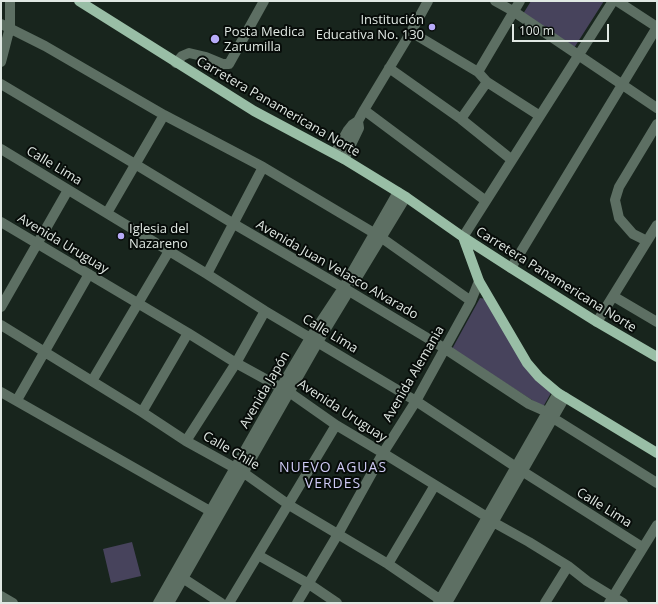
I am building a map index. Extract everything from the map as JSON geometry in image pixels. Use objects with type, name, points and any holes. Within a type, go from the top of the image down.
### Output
[{"type":"main road","name":"Carretera Panamericana Norte","points":[[79,1],[254,111],[339,156],[402,195],[463,238],[510,268],[657,357]]},
{"type":"main road","name":"Carretera Panamericana Norte","points":[[463,238],[479,281],[527,363],[539,377],[562,395],[657,452]]},
{"type":"street","points":[[1,62],[5,26],[10,1]]},
{"type":"street","points":[[176,63],[182,56],[189,53],[206,57],[223,64],[229,64],[264,1]]},
{"type":"street","points":[[339,156],[359,128],[358,121],[428,1]]},
{"type":"street","points":[[495,1],[513,11],[657,108]]},
{"type":"street","points":[[478,72],[520,1]]},
{"type":"street","points":[[463,238],[613,1]]},
{"type":"street","points":[[510,268],[657,27],[617,1]]},
{"type":"street","points":[[5,26],[45,46],[164,115],[263,167],[378,236],[471,301]]},
{"type":"street","points":[[411,32],[478,72],[487,82],[540,116]]},
{"type":"street","points":[[389,68],[461,119],[512,160]]},
{"type":"street","points":[[461,119],[487,82]]},
{"type":"street","name":"Avenida Juan Velasco Alvarado","points":[[1,84],[444,348],[529,404],[550,415],[657,483]]},
{"type":"street","points":[[364,110],[486,201]]},
{"type":"street","points":[[107,213],[164,115]]},
{"type":"street","points":[[647,241],[632,234],[619,218],[616,200],[619,187],[657,124]]},
{"type":"street","name":"Calle Lima","points":[[1,149],[207,274],[265,311],[416,401],[519,469],[642,547]]},
{"type":"street","points":[[207,274],[263,167]]},
{"type":"street","points":[[1,307],[68,190]]},
{"type":"street","name":"Avenida Japón","points":[[158,603],[179,576],[314,340],[402,195]]},
{"type":"street","name":"Avenida Uruguay","points":[[1,222],[236,363],[285,390],[336,425],[490,520],[568,566],[612,600],[623,603]]},
{"type":"street","points":[[597,322],[657,225]]},
{"type":"street","points":[[92,381],[169,251]]},
{"type":"street","points":[[17,400],[89,274]]},
{"type":"street","name":"Avenida Alemania","points":[[297,603],[338,534],[383,453],[416,401],[471,301],[479,281]]},
{"type":"street","points":[[613,296],[657,322]]},
{"type":"street","points":[[186,441],[236,363],[265,311]]},
{"type":"street","name":"Calle Chile","points":[[1,325],[186,441],[240,470],[289,505],[388,564],[442,602]]},
{"type":"street","points":[[142,412],[188,333]]},
{"type":"street","points":[[1,392],[210,511]]},
{"type":"street","points":[[442,602],[562,395]]},
{"type":"street","points":[[229,603],[336,425]]},
{"type":"street","name":"Avenida Japón","points":[[169,603],[179,576],[210,511],[240,470]]},
{"type":"street","points":[[388,564],[435,485]]},
{"type":"street","points":[[612,600],[642,547],[657,525]]},
{"type":"street","points":[[258,555],[309,584],[338,603]]},
{"type":"street","points":[[545,603],[568,566]]},
{"type":"street","points":[[179,576],[221,603]]},
{"type":"street","points":[[1,596],[13,603]]},
{"type":"shaded area","points":[[531,1],[604,1],[574,48],[523,14]]},
{"type":"shaded area","points":[[480,298],[486,299],[551,393],[543,407],[452,349]]},
{"type":"shaded area","points":[[132,542],[141,576],[111,583],[103,549]]},
{"type":"place","name":"Institución Educativa No. 130","points":[[432,27]]},
{"type":"place","name":"Posta Medica Zarumilla","points":[[215,39]]},
{"type":"place","name":"Iglesia del Nazareno","points":[[121,236]]},
{"type":"district","name":"NUEVO AGUAS VERDES","points":[[333,476]]}]
